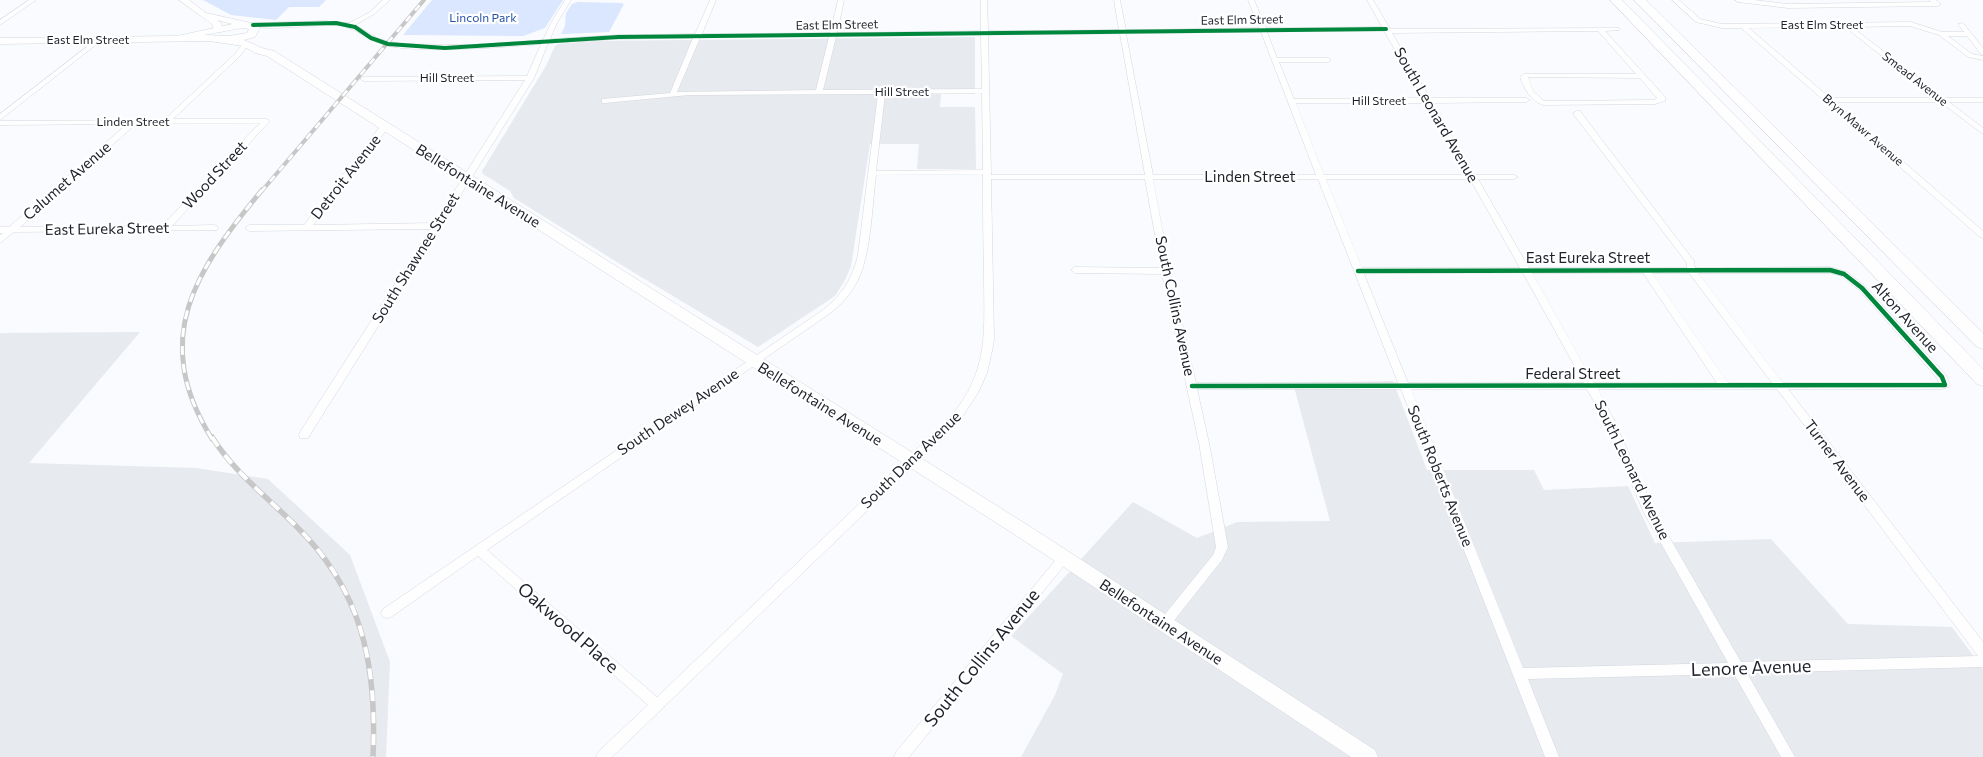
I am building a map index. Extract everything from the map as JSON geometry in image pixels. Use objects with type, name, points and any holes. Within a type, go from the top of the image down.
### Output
[{"type":"highway","points":[[1616,0],[1983,380]]},
{"type":"highway","points":[[1640,0],[1983,343]]},
{"type":"highway","points":[[1722,83],[1735,92],[1983,330]]},
{"type":"highway","points":[[1844,236],[1844,239],[1862,263],[1983,389]]},
{"type":"main road","name":"Bellefontaine Avenue","points":[[220,35],[250,34],[270,53],[910,460],[1368,757]]},
{"type":"main road","points":[[220,35],[250,34]]},
{"type":"main road","name":"East Elm Street","points":[[0,40],[176,39],[220,35]]},
{"type":"street","points":[[0,23],[33,0]]},
{"type":"street","name":"Bellefontaine Avenue","points":[[183,0],[205,14],[250,34]]},
{"type":"street","points":[[349,26],[372,13],[387,0]]},
{"type":"street","name":"South Shawnee Street","points":[[304,435],[530,78],[556,18],[568,0]]},
{"type":"street","points":[[605,102],[674,94],[713,0]]},
{"type":"street","points":[[819,92],[841,0]]},
{"type":"street","name":"South Dana Avenue","points":[[603,757],[964,409],[984,369],[988,340],[984,0]]},
{"type":"street","name":"South Collins Avenue","points":[[1117,0],[1166,271],[1216,498],[1222,547],[1218,557],[1165,624]]},
{"type":"street","name":"South Roberts Avenue","points":[[1251,0],[1552,757]]},
{"type":"street","name":"South Leonard Avenue","points":[[1370,0],[1526,270],[1610,422],[1650,513],[1788,757]]},
{"type":"street","name":"East Elm Street","points":[[1675,0],[1702,22],[1722,26],[1911,24],[1941,34],[1970,34]]},
{"type":"street","points":[[1738,0],[1788,6],[1938,4],[1932,0]]},
{"type":"street","points":[[1857,0],[1870,5]]},
{"type":"street","name":"Bellefontaine Avenue","points":[[205,14],[208,20],[217,25],[220,35]]},
{"type":"street","name":"East Elm Street","points":[[250,34],[294,24],[324,23],[349,26],[359,29],[372,39],[406,46],[493,46],[599,38],[697,36],[1263,29],[1617,28]]},
{"type":"street","points":[[1962,24],[1983,53]]},
{"type":"street","name":"Bryn Mawr Avenue","points":[[1743,26],[1983,235]]},
{"type":"street","name":"Smead Avenue","points":[[1847,26],[1983,132]]},
{"type":"street","points":[[1600,29],[1662,100],[1660,102],[1543,102],[1537,100],[1525,81],[1524,77],[1530,74],[1640,76]]},
{"type":"street","points":[[166,122],[238,55],[250,34]]},
{"type":"street","name":"East Elm Street","points":[[1941,34],[1970,56],[1983,58]]},
{"type":"street","points":[[0,118],[99,40]]},
{"type":"street","points":[[1275,60],[1328,60]]},
{"type":"street","name":"Hill Street","points":[[364,79],[530,78]]},
{"type":"street","name":"Hill Street","points":[[674,94],[985,91]]},
{"type":"street","name":"South Dewey Avenue","points":[[387,612],[838,303],[851,288],[859,272],[882,92]]},
{"type":"street","name":"Hill Street","points":[[1291,101],[1526,100]]},
{"type":"street","points":[[1829,100],[1983,100]]},
{"type":"street","name":"Turner Avenue","points":[[1577,113],[1691,263],[1691,270],[1983,652]]},
{"type":"street","name":"Linden Street","points":[[0,123],[266,121]]},
{"type":"street","name":"Wood Street","points":[[165,228],[266,121]]},
{"type":"street","name":"Calumet Avenue","points":[[0,240],[134,122]]},
{"type":"street","name":"Detroit Avenue","points":[[307,227],[385,126]]},
{"type":"street","name":"Linden Street","points":[[873,172],[1149,177],[1514,177]]},
{"type":"street","points":[[249,228],[436,226]]},
{"type":"street","name":"East Eureka Street","points":[[0,230],[214,228]]},
{"type":"street","points":[[1075,270],[1166,271]]},
{"type":"street","points":[[1645,270],[1724,386]]},
{"type":"street","name":"East Eureka Street","points":[[1358,271],[1818,270]]},
{"type":"street","name":"Alton Avenue","points":[[1818,270],[1837,272],[1854,280],[1942,377]]},
{"type":"street","name":"Federal Street","points":[[1192,386],[1941,386],[1945,385],[1942,377]]},
{"type":"street","name":"Oakwood Place","points":[[479,550],[656,705]]},
{"type":"street","name":"South Collins Avenue","points":[[901,757],[1063,559]]},
{"type":"street","name":"Lenore Avenue","points":[[1519,674],[1983,662]]},
{"type":"shaded area","points":[[975,37],[975,94],[941,94],[940,107],[975,107],[976,169],[917,169],[919,144],[870,144],[851,266],[845,280],[835,296],[758,347],[514,198],[510,191],[483,174],[482,171],[546,66],[555,46],[558,44],[593,41]]},
{"type":"shaded area","points":[[140,332],[29,463],[196,468],[268,479],[350,555],[390,662],[386,757],[0,757],[0,333]]},
{"type":"shaded area","points":[[1393,381],[1427,470],[1534,470],[1544,490],[1628,486],[1655,543],[1771,539],[1848,624],[1952,627],[1983,669],[1983,757],[1021,757],[1055,695],[1063,674],[1011,636],[1133,502],[1197,538],[1237,522],[1330,521],[1293,383]]},
{"type":"green space","points":[[203,0],[326,0],[319,7],[289,7],[276,20],[231,15]]},
{"type":"green space","name":"Lincoln Park","points":[[432,0],[563,0],[545,28],[523,36],[403,35]]},
{"type":"green space","points":[[578,2],[624,4],[609,32],[561,34],[565,26],[566,13],[572,4]]},
{"type":"railway","points":[[261,192],[424,0]]},
{"type":"railway","points":[[212,439],[193,403],[184,369],[183,337],[189,307],[201,277],[217,248],[262,190]]},
{"type":"railway","points":[[212,437],[240,472],[318,550],[336,576],[351,603],[361,631],[368,661],[374,723],[373,757]]},
{"type":"cycle path","points":[[253,25],[336,23],[355,27],[376,41],[388,44],[408,47],[445,48],[618,37],[1386,29]]},
{"type":"cycle path","points":[[1192,386],[1945,385],[1942,377],[1862,288],[1844,274],[1830,270],[1358,271]]}]
